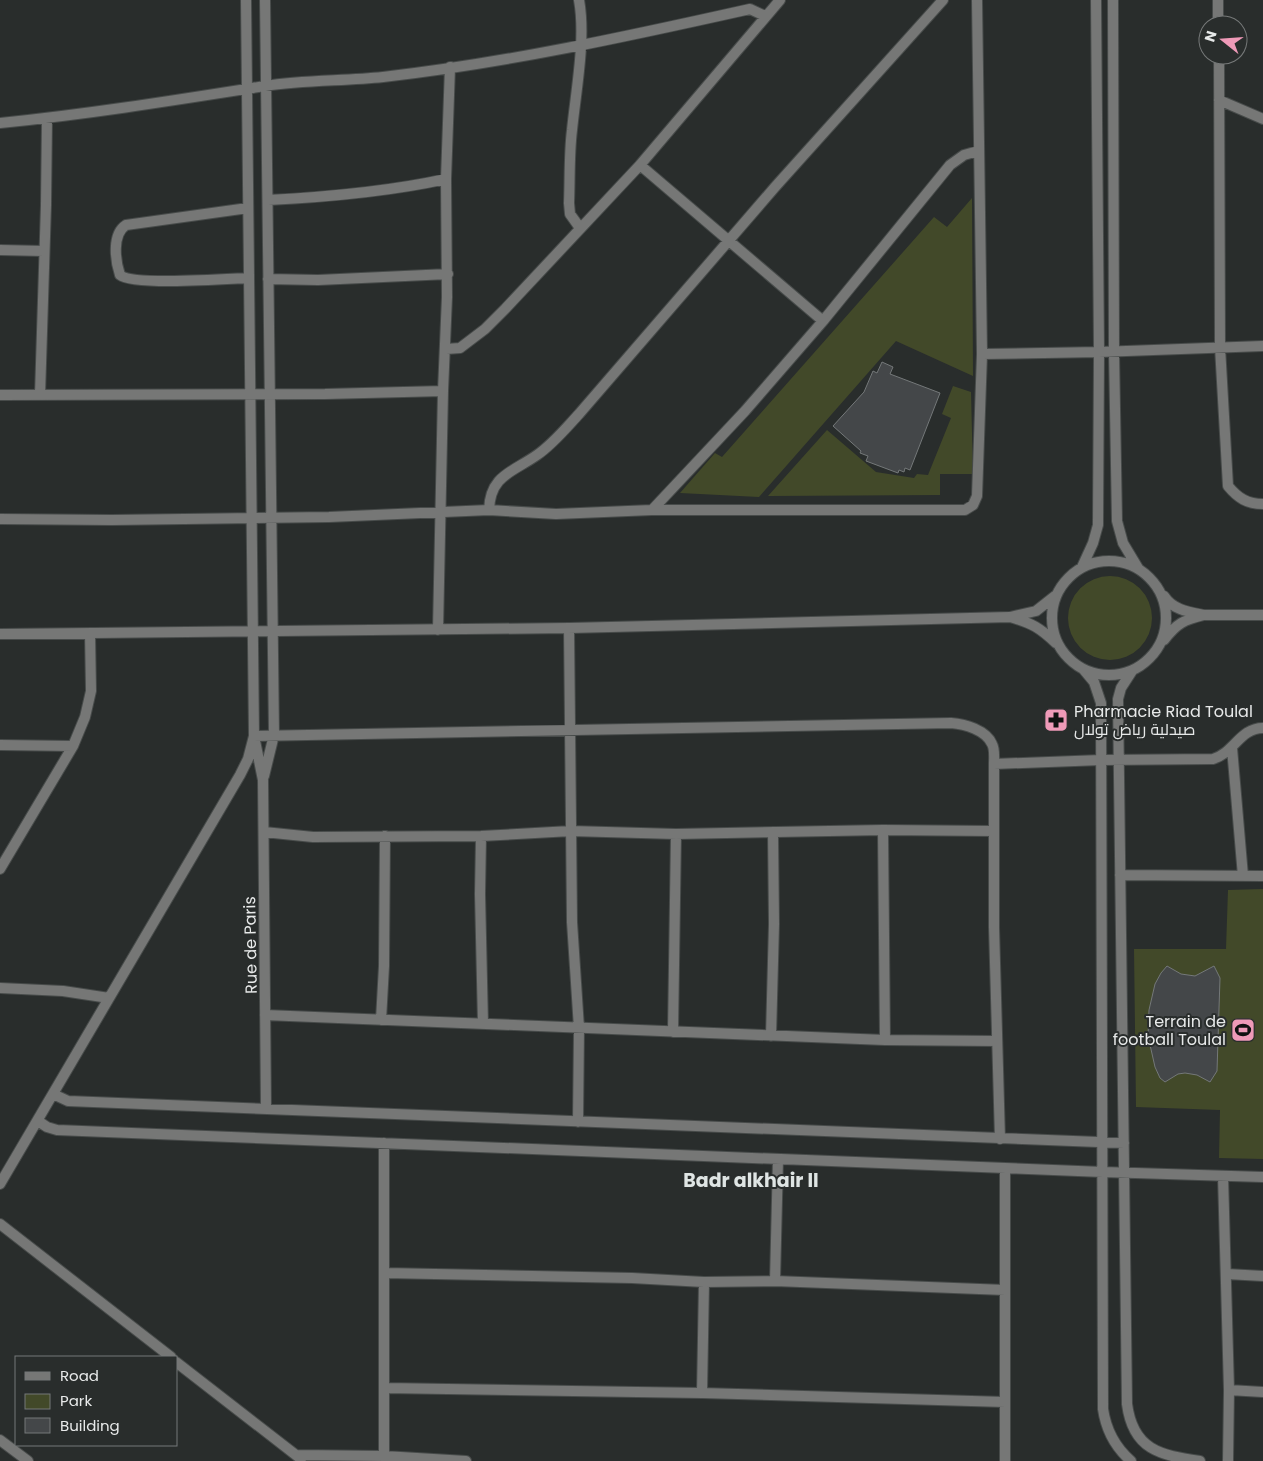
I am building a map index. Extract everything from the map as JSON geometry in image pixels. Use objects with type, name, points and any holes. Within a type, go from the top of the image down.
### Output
[{"type":"street","points":[[246,0],[254,736],[263,780]]},
{"type":"street","points":[[263,780],[274,736],[265,0]]},
{"type":"street","points":[[579,0],[581,11],[580,45],[571,133],[568,203],[570,214],[580,228]]},
{"type":"street","points":[[446,349],[460,348],[485,329],[640,165],[780,0]]},
{"type":"street","points":[[489,510],[489,496],[500,480],[507,473],[537,455],[579,414],[775,187],[943,0]]},
{"type":"street","points":[[0,519],[112,520],[329,517],[489,510],[556,514],[652,510],[965,510],[973,505],[977,496],[982,354],[977,0]]},
{"type":"street","points":[[1082,567],[1093,543],[1098,524],[1099,352],[1096,0]]},
{"type":"street","points":[[1113,0],[1114,352],[1117,521],[1123,543],[1138,568]]},
{"type":"street","points":[[1218,0],[1218,15]]},
{"type":"street","points":[[0,124],[147,105],[266,86],[382,77],[450,67],[580,45],[750,9],[765,16]]},
{"type":"street","points":[[1218,65],[1220,346],[1228,486],[1246,502],[1263,504]]},
{"type":"street","points":[[438,630],[442,390],[446,349],[448,274],[446,179],[450,67]]},
{"type":"street","points":[[1219,100],[1263,119]]},
{"type":"street","points":[[40,395],[47,118]]},
{"type":"street","points":[[652,510],[746,411],[823,321],[950,165],[964,155],[978,150]]},
{"type":"street","points":[[640,165],[823,321]]},
{"type":"street","points":[[268,200],[347,196],[446,179]]},
{"type":"street","points":[[248,208],[126,225],[119,231],[116,247],[118,270],[120,275],[127,279],[249,278]]},
{"type":"street","points":[[0,250],[44,251]]},
{"type":"street","points":[[268,279],[318,280],[448,274]]},
{"type":"street","points":[[982,354],[1114,352],[1220,346],[1263,346]]},
{"type":"street","points":[[0,395],[403,392],[442,390]]},
{"type":"street","points":[[0,634],[568,628],[1010,617],[1036,611],[1056,595],[1067,579],[1082,567],[1110,560],[1125,562],[1138,568],[1150,578],[1166,600],[1183,610],[1204,615],[1263,615]]},
{"type":"street","points":[[1160,590],[1165,603],[1167,617],[1160,645]]},
{"type":"street","points":[[1056,595],[1052,611],[1052,628],[1058,644],[1068,659],[1084,670],[1096,675],[1120,675],[1132,671],[1153,656],[1176,625],[1182,621],[1204,615]]},
{"type":"street","points":[[1010,617],[1030,623],[1058,644]]},
{"type":"street","points":[[568,628],[572,922],[579,1028],[578,1122]]},
{"type":"street","points":[[0,869],[73,746],[86,717],[91,691],[90,633]]},
{"type":"street","points":[[1084,670],[1094,682],[1101,703],[1103,1409],[1105,1423],[1110,1435],[1131,1461]]},
{"type":"street","points":[[1132,671],[1121,688],[1118,699],[1127,1404],[1129,1418],[1134,1431],[1158,1456],[1164,1455],[1200,1461]]},
{"type":"street","points":[[254,736],[951,723],[961,724],[983,734],[992,744],[994,764],[994,927],[1000,1139]]},
{"type":"street","points":[[994,764],[1101,760],[1213,759],[1221,757],[1232,748],[1245,732],[1254,728],[1263,728]]},
{"type":"street","points":[[0,1184],[240,775],[248,759],[254,736]]},
{"type":"street","points":[[0,745],[73,746]]},
{"type":"street","points":[[1232,748],[1243,876]]},
{"type":"street","name":"Rue de Paris","points":[[263,780],[266,1109]]},
{"type":"street","points":[[264,832],[313,836],[481,836],[571,831],[676,834],[883,830],[994,831]]},
{"type":"street","points":[[883,830],[885,1040]]},
{"type":"street","points":[[771,1036],[774,924],[773,832]]},
{"type":"street","points":[[673,1032],[676,834]]},
{"type":"street","points":[[381,1020],[384,966],[385,836]]},
{"type":"street","points":[[481,836],[480,894],[483,1024]]},
{"type":"street","points":[[0,847],[13,846]]},
{"type":"street","points":[[1120,874],[1263,876]]},
{"type":"street","points":[[0,988],[63,991],[109,998]]},
{"type":"street","points":[[265,1015],[771,1036],[997,1041]]},
{"type":"street","points":[[53,1094],[68,1101],[1124,1143]]},
{"type":"street","points":[[38,1121],[56,1130],[1263,1177]]},
{"type":"street","points":[[384,1143],[384,1456]]},
{"type":"street","points":[[775,1281],[778,1159]]},
{"type":"street","points":[[1005,1168],[1005,1461]]},
{"type":"street","points":[[1224,1176],[1229,1390],[1228,1461]]},
{"type":"street","points":[[0,1224],[170,1356]]},
{"type":"street","points":[[385,1273],[632,1278],[704,1282],[775,1281],[1005,1290]]},
{"type":"street","points":[[1227,1274],[1263,1276]]},
{"type":"street","points":[[702,1392],[704,1282]]},
{"type":"street","points":[[178,1364],[300,1458],[384,1456],[466,1461]]},
{"type":"street","points":[[385,1388],[702,1392],[1005,1402]]},
{"type":"street","points":[[1229,1390],[1263,1392]]},
{"type":"street","points":[[0,1440],[28,1461]]},
{"type":"green space","points":[[972,198],[973,376],[896,341],[759,497],[680,493],[715,453],[722,457],[934,217],[947,227]]},
{"type":"green space","points":[[953,386],[971,392],[973,474],[940,474],[940,495],[768,496],[827,430],[876,472],[914,478],[917,474],[928,475],[951,418],[942,414]]},
{"type":"green space","points":[[1102,576],[1118,576],[1134,583],[1145,594],[1152,610],[1149,634],[1140,648],[1134,653],[1118,660],[1102,660],[1086,653],[1075,642],[1068,626],[1068,610],[1075,594],[1086,583]]},
{"type":"green space","points":[[1263,889],[1263,1159],[1219,1158],[1220,1110],[1136,1107],[1134,949],[1226,949],[1228,890]]},
{"type":"building","points":[[882,362],[893,367],[890,374],[940,393],[910,470],[905,468],[904,472],[899,470],[898,473],[866,461],[868,456],[860,453],[861,451],[833,426],[864,392],[873,371],[877,373]]},
{"type":"building","points":[[1167,966],[1181,974],[1195,976],[1214,966],[1220,978],[1217,1071],[1210,1082],[1197,1075],[1185,1073],[1178,1074],[1165,1082],[1160,1078],[1155,1067],[1148,1036],[1149,1010],[1155,984]]},
{"type":"place","name":"Pharmacie Riad Toulal صيدلية رياض تولال","points":[[1056,720]]},
{"type":"place","name":"Terrain de football Toulal","points":[[1243,1030]]},
{"type":"district","name":"Badr alkhair II","points":[[751,1180]]}]
